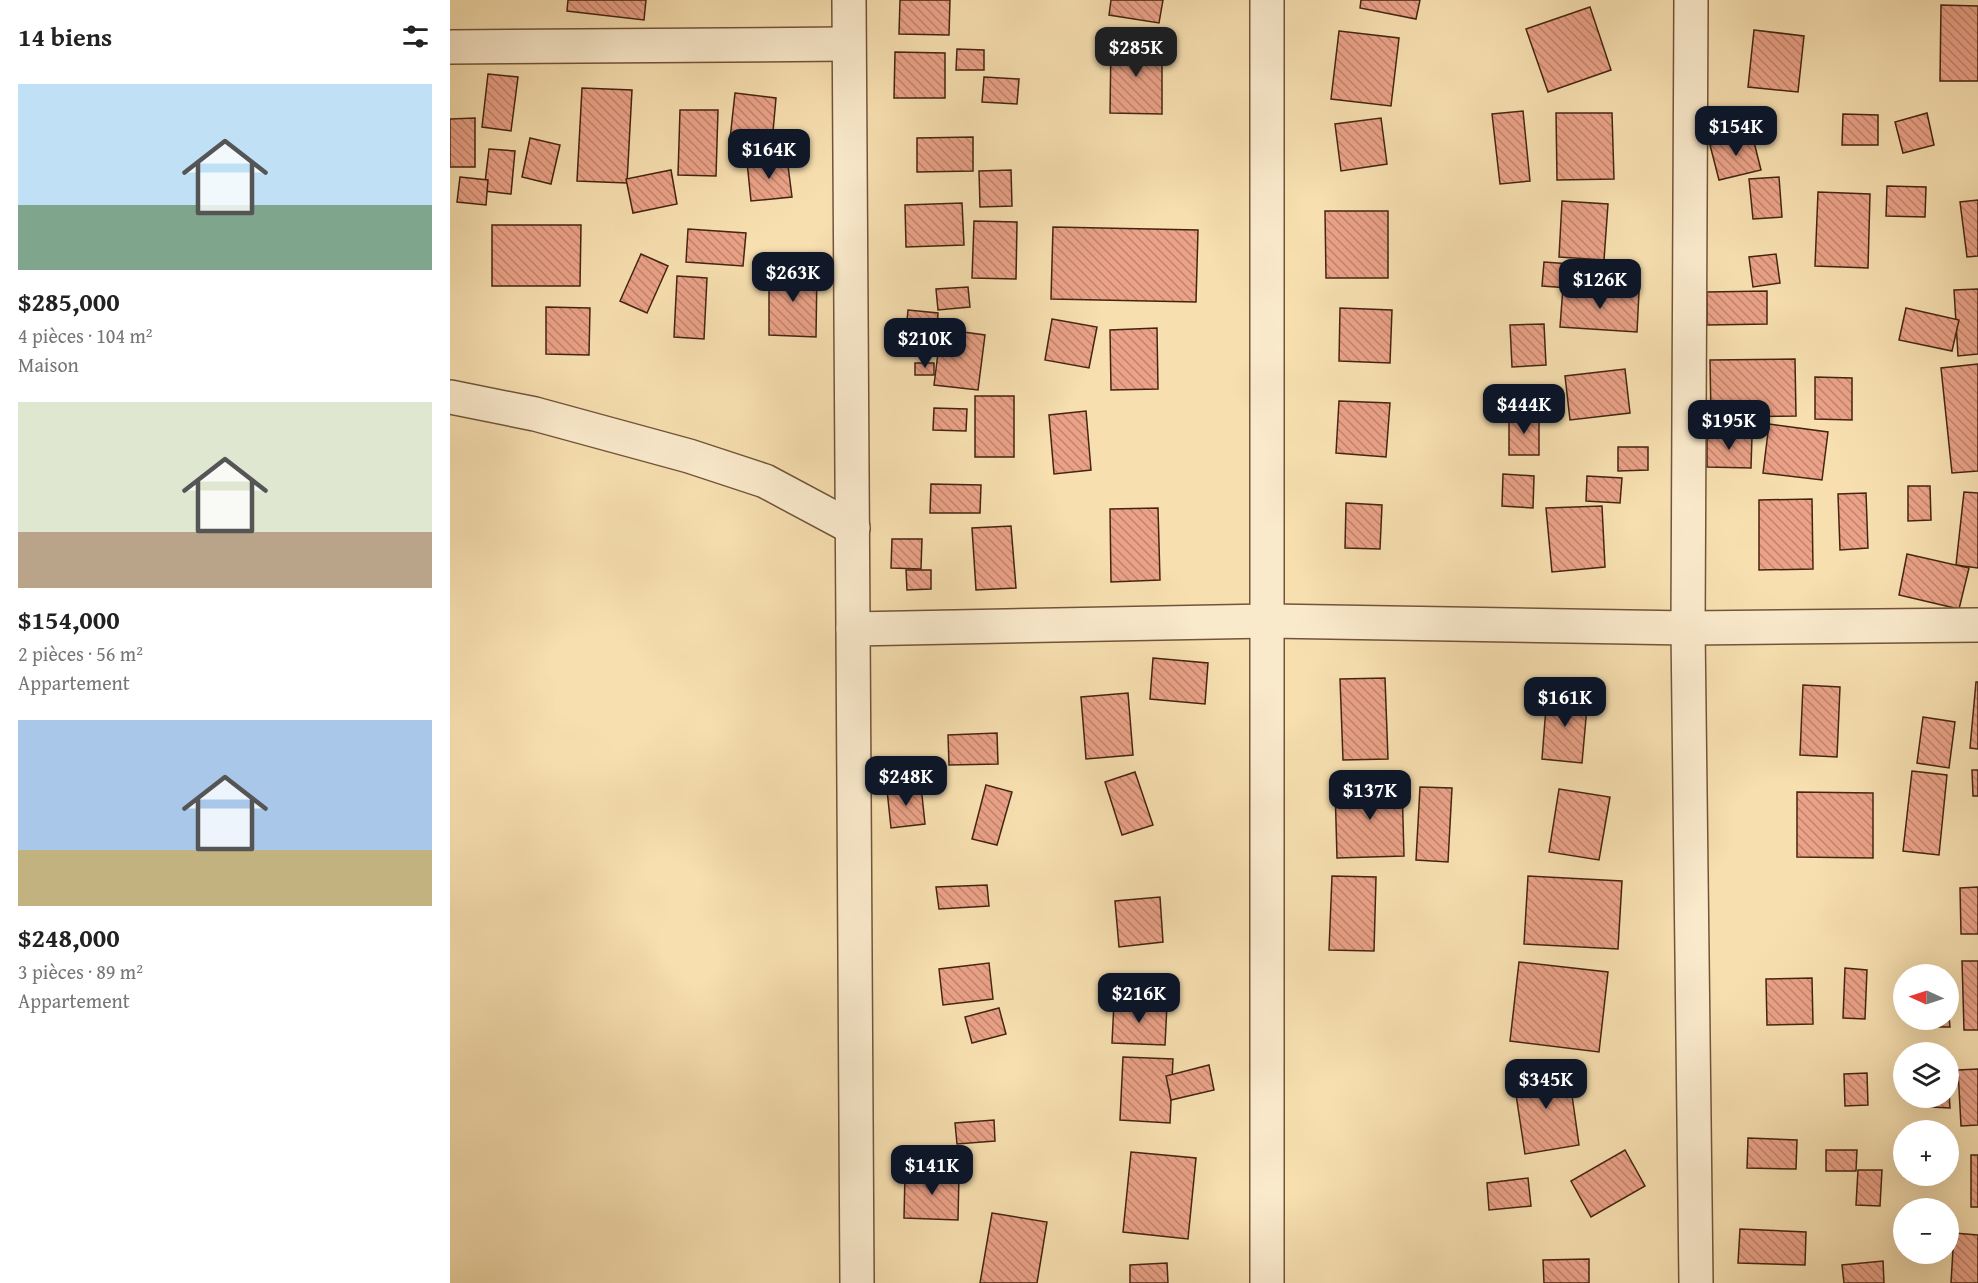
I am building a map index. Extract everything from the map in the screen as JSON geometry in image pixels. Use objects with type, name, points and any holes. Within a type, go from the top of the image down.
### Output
[{"type":"street","points":[[849,0],[857,1283]]},
{"type":"street","points":[[1267,0],[1267,1283]]},
{"type":"street","points":[[1691,0],[1688,628],[1696,1283]]},
{"type":"street","points":[[450,47],[848,44]]},
{"type":"street","points":[[450,397],[535,414],[689,456],[765,481],[853,528]]},
{"type":"street","points":[[853,629],[1268,621],[1688,628],[1978,625]]},
{"type":"building","points":[[568,0],[646,0],[644,20],[567,11]]},
{"type":"building","points":[[900,0],[950,0],[949,35],[899,34]]},
{"type":"building","points":[[1111,0],[1163,0],[1159,23],[1109,15]]},
{"type":"building","points":[[1361,0],[1420,0],[1416,19],[1360,8]]},
{"type":"building","points":[[1941,5],[1978,6],[1978,81],[1940,81]]},
{"type":"building","points":[[1590,7],[1611,70],[1548,92],[1526,29]]},
{"type":"building","points":[[1754,30],[1804,36],[1798,92],[1748,87]]},
{"type":"building","points":[[1339,31],[1399,38],[1391,106],[1331,99]]},
{"type":"building","points":[[1111,43],[1162,43],[1162,114],[1110,113]]},
{"type":"building","points":[[957,49],[984,50],[984,70],[956,70]]},
{"type":"building","points":[[895,52],[945,53],[945,98],[894,98]]},
{"type":"building","points":[[488,74],[518,77],[511,131],[482,127]]},
{"type":"building","points":[[984,77],[1019,79],[1017,104],[982,102]]},
{"type":"building","points":[[582,88],[632,90],[627,183],[577,181]]},
{"type":"building","points":[[735,93],[776,98],[772,143],[730,139]]},
{"type":"building","points":[[680,110],[718,110],[716,176],[678,175]]},
{"type":"building","points":[[1523,111],[1530,181],[1500,184],[1492,114]]},
{"type":"building","points":[[1556,113],[1612,113],[1614,179],[1557,180]]},
{"type":"building","points":[[1927,113],[1934,145],[1903,153],[1895,122]]},
{"type":"building","points":[[1843,114],[1878,115],[1878,145],[1842,145]]},
{"type":"building","points":[[475,118],[475,167],[450,167],[450,119]]},
{"type":"building","points":[[1381,118],[1387,164],[1341,171],[1335,124]]},
{"type":"building","points":[[1752,134],[1761,170],[1719,180],[1710,145]]},
{"type":"building","points":[[973,137],[973,171],[917,172],[917,138]]},
{"type":"building","points":[[530,138],[560,145],[551,184],[522,177]]},
{"type":"building","points":[[489,149],[515,151],[511,194],[484,191]]},
{"type":"building","points":[[787,158],[792,197],[751,201],[747,162]]},
{"type":"building","points":[[671,170],[677,204],[633,213],[626,179]]},
{"type":"building","points":[[1011,170],[1012,206],[980,207],[979,171]]},
{"type":"building","points":[[460,177],[488,180],[486,205],[457,202]]},
{"type":"building","points":[[1779,177],[1782,217],[1753,219],[1749,179]]},
{"type":"building","points":[[1887,186],[1926,187],[1925,217],[1886,216]]},
{"type":"building","points":[[1818,192],[1870,194],[1868,268],[1815,266]]},
{"type":"building","points":[[1978,200],[1978,256],[1967,257],[1960,202]]},
{"type":"building","points":[[1562,201],[1608,204],[1604,260],[1559,257]]},
{"type":"building","points":[[962,203],[964,245],[906,247],[905,205]]},
{"type":"building","points":[[1325,211],[1388,211],[1388,278],[1326,278]]},
{"type":"building","points":[[974,221],[1017,222],[1016,279],[972,278]]},
{"type":"building","points":[[492,225],[581,225],[580,286],[492,286]]},
{"type":"building","points":[[1053,227],[1198,230],[1196,302],[1051,299]]},
{"type":"building","points":[[688,229],[746,233],[743,266],[686,262]]},
{"type":"building","points":[[641,254],[668,266],[647,313],[620,301]]},
{"type":"building","points":[[1776,254],[1780,283],[1753,287],[1749,257]]},
{"type":"building","points":[[1544,262],[1598,266],[1596,290],[1542,286]]},
{"type":"building","points":[[769,269],[817,270],[816,337],[769,335]]},
{"type":"building","points":[[677,276],[707,278],[704,339],[674,337]]},
{"type":"building","points":[[968,287],[970,307],[938,310],[936,289]]},
{"type":"building","points":[[1563,287],[1639,292],[1637,332],[1560,327]]},
{"type":"building","points":[[1978,289],[1978,354],[1958,356],[1954,290]]},
{"type":"building","points":[[1767,291],[1767,324],[1707,325],[1707,292]]},
{"type":"building","points":[[546,307],[590,308],[589,355],[546,354]]},
{"type":"building","points":[[1340,308],[1392,310],[1390,363],[1339,361]]},
{"type":"building","points":[[1906,308],[1959,320],[1952,351],[1899,340]]},
{"type":"building","points":[[908,310],[938,313],[937,333],[906,331]]},
{"type":"building","points":[[1052,319],[1097,327],[1089,368],[1045,360]]},
{"type":"building","points":[[1544,324],[1546,365],[1512,367],[1510,325]]},
{"type":"building","points":[[1157,328],[1158,389],[1111,390],[1110,330]]},
{"type":"building","points":[[941,329],[985,335],[978,390],[934,385]]},
{"type":"building","points":[[1795,359],[1796,416],[1711,417],[1710,360]]},
{"type":"building","points":[[915,363],[934,363],[934,375],[915,375]]},
{"type":"building","points":[[1978,364],[1978,471],[1952,473],[1941,368]]},
{"type":"building","points":[[1625,369],[1630,413],[1570,420],[1565,376]]},
{"type":"building","points":[[1815,377],[1852,378],[1852,420],[1815,419]]},
{"type":"building","points":[[975,396],[1014,396],[1014,457],[975,457]]},
{"type":"building","points":[[1339,401],[1390,403],[1386,457],[1336,453]]},
{"type":"building","points":[[934,408],[967,409],[966,431],[933,430]]},
{"type":"building","points":[[1086,411],[1091,470],[1054,474],[1049,415]]},
{"type":"building","points":[[1509,415],[1539,415],[1539,455],[1509,455]]},
{"type":"building","points":[[1769,424],[1828,432],[1822,480],[1763,473]]},
{"type":"building","points":[[1707,434],[1752,436],[1751,468],[1707,467]]},
{"type":"building","points":[[1618,447],[1648,447],[1648,470],[1618,471]]},
{"type":"building","points":[[1503,474],[1534,476],[1533,508],[1502,506]]},
{"type":"building","points":[[1587,476],[1622,478],[1620,503],[1586,501]]},
{"type":"building","points":[[931,484],[981,485],[980,513],[930,513]]},
{"type":"building","points":[[1908,486],[1930,486],[1931,520],[1908,521]]},
{"type":"building","points":[[1964,492],[1978,493],[1978,568],[1956,565]]},
{"type":"building","points":[[1866,493],[1868,548],[1840,550],[1838,494]]},
{"type":"building","points":[[1812,499],[1813,569],[1759,570],[1759,500]]},
{"type":"building","points":[[1346,503],[1382,505],[1380,549],[1345,548]]},
{"type":"building","points":[[1602,506],[1605,567],[1552,572],[1546,508]]},
{"type":"building","points":[[1158,508],[1160,580],[1111,582],[1110,509]]},
{"type":"building","points":[[1011,526],[1016,588],[976,590],[972,528]]},
{"type":"building","points":[[892,539],[922,539],[921,569],[891,568]]},
{"type":"building","points":[[1907,554],[1969,568],[1959,609],[1899,595]]},
{"type":"building","points":[[906,570],[931,570],[931,589],[907,590]]},
{"type":"building","points":[[1153,658],[1208,663],[1205,704],[1150,699]]},
{"type":"building","points":[[1385,678],[1388,759],[1343,760],[1340,679]]},
{"type":"building","points":[[1976,682],[1978,682],[1978,749],[1970,748]]},
{"type":"building","points":[[1803,685],[1840,687],[1837,757],[1800,755]]},
{"type":"building","points":[[1128,693],[1133,755],[1086,759],[1081,697]]},
{"type":"building","points":[[1547,694],[1588,696],[1582,763],[1542,759]]},
{"type":"building","points":[[1923,717],[1955,722],[1949,768],[1917,763]]},
{"type":"building","points":[[997,733],[998,764],[949,765],[948,735]]},
{"type":"building","points":[[1972,770],[1978,770],[1978,796],[1973,796]]},
{"type":"building","points":[[1912,771],[1947,775],[1939,855],[1903,851]]},
{"type":"building","points":[[1135,772],[1153,825],[1122,835],[1105,782]]},
{"type":"building","points":[[1402,784],[1404,856],[1337,858],[1335,786]]},
{"type":"building","points":[[986,785],[1012,792],[997,845],[972,839]]},
{"type":"building","points":[[921,786],[925,824],[891,828],[887,790]]},
{"type":"building","points":[[1420,787],[1452,788],[1448,862],[1416,860]]},
{"type":"building","points":[[1559,789],[1610,797],[1599,860],[1549,852]]},
{"type":"building","points":[[1797,792],[1873,793],[1873,858],[1797,857]]},
{"type":"building","points":[[1332,876],[1376,877],[1374,951],[1329,950]]},
{"type":"building","points":[[1528,876],[1622,881],[1618,949],[1524,944]]},
{"type":"building","points":[[987,885],[989,906],[939,909],[936,887]]},
{"type":"building","points":[[1978,887],[1978,934],[1961,934],[1960,888]]},
{"type":"building","points":[[1160,897],[1163,942],[1119,947],[1115,901]]},
{"type":"building","points":[[1962,961],[1978,961],[1978,1030],[1964,1030]]},
{"type":"building","points":[[1519,962],[1608,972],[1599,1052],[1510,1041]]},
{"type":"building","points":[[989,963],[993,999],[943,1005],[939,969]]},
{"type":"building","points":[[1845,968],[1867,970],[1865,1019],[1843,1018]]},
{"type":"building","points":[[1812,978],[1813,1024],[1767,1025],[1766,979]]},
{"type":"building","points":[[1114,1002],[1167,1005],[1165,1045],[1112,1043]]},
{"type":"building","points":[[999,1008],[1006,1034],[972,1043],[965,1017]]},
{"type":"building","points":[[1123,1057],[1173,1059],[1170,1123],[1120,1120]]},
{"type":"building","points":[[1209,1065],[1214,1090],[1171,1100],[1166,1076]]},
{"type":"building","points":[[1568,1067],[1579,1145],[1525,1154],[1513,1075]]},
{"type":"building","points":[[1978,1069],[1978,1125],[1961,1126],[1959,1070]]},
{"type":"building","points":[[1867,1073],[1868,1105],[1845,1106],[1844,1074]]},
{"type":"building","points":[[994,1120],[995,1141],[957,1144],[955,1123]]},
{"type":"building","points":[[1748,1138],[1797,1140],[1796,1169],[1747,1168]]},
{"type":"building","points":[[1625,1150],[1645,1186],[1591,1217],[1571,1181]]},
{"type":"building","points":[[1826,1150],[1857,1150],[1856,1171],[1826,1171]]},
{"type":"building","points":[[1131,1152],[1196,1158],[1188,1239],[1123,1232]]},
{"type":"building","points":[[1971,1155],[1978,1155],[1978,1207],[1971,1207]]},
{"type":"building","points":[[1858,1170],[1882,1170],[1880,1206],[1856,1205]]},
{"type":"building","points":[[905,1173],[959,1174],[958,1220],[904,1218]]},
{"type":"building","points":[[1528,1178],[1531,1206],[1489,1210],[1487,1183]]},
{"type":"building","points":[[992,1213],[1047,1222],[1037,1283],[980,1283]]},
{"type":"building","points":[[1740,1229],[1806,1232],[1805,1265],[1738,1263]]},
{"type":"building","points":[[1959,1233],[1978,1235],[1978,1283],[1951,1283],[1952,1264],[1959,1264]]},
{"type":"building","points":[[1589,1259],[1589,1283],[1544,1283],[1543,1260]]},
{"type":"building","points":[[1883,1261],[1884,1283],[1844,1283],[1842,1265]]},
{"type":"building","points":[[1167,1263],[1168,1283],[1130,1283],[1130,1265]]}]
